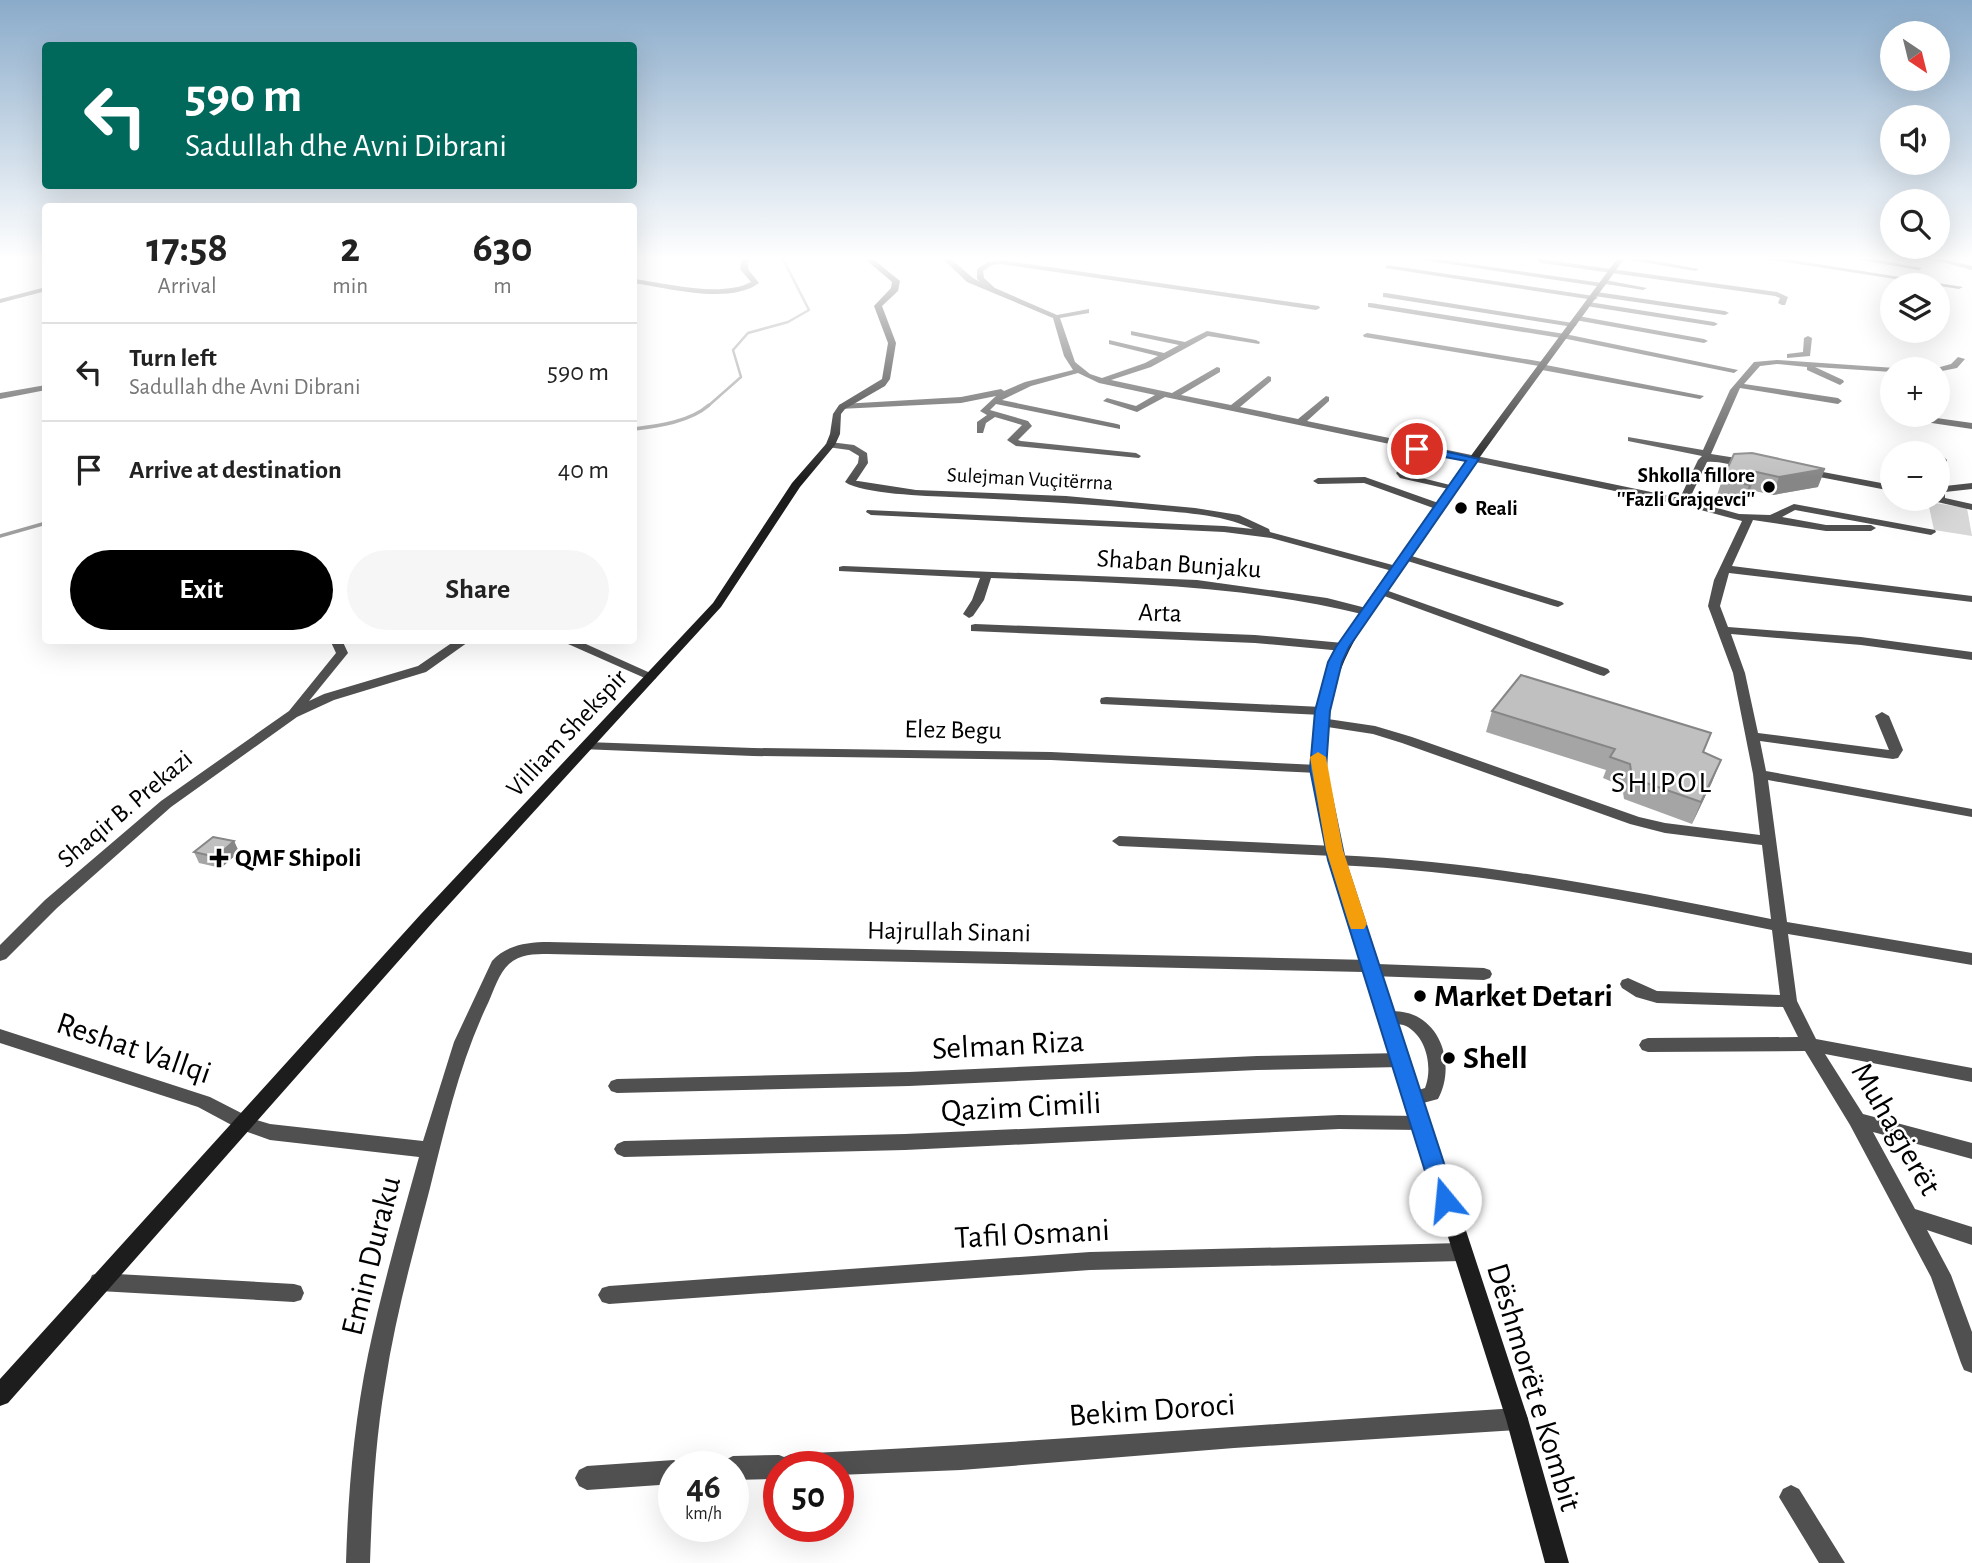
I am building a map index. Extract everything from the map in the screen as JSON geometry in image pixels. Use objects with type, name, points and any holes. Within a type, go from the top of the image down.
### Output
[{"type":"main road","points":[[842,407],[882,384],[892,352],[890,332]]},
{"type":"main road","name":"Dëshmorët e Kombit","points":[[1557,1563],[1517,1419],[1335,855],[1318,769],[1322,717],[1335,662],[1342,647],[1473,459],[1568,332]]},
{"type":"main road","name":"Villiam Shekspir","points":[[0,1395],[99,1282],[246,1124],[427,918],[724,596],[796,485],[830,445],[834,437],[837,414],[842,407]]},
{"type":"street","points":[[1063,332],[1068,359],[1078,371],[1102,381],[1742,516],[1772,518],[1810,526],[1859,527],[1916,537]]},
{"type":"street","points":[[1540,332],[1734,370]]},
{"type":"street","points":[[1672,332],[1704,341]]},
{"type":"street","points":[[1134,333],[1185,344]]},
{"type":"street","points":[[1102,381],[1166,356],[1207,333],[1256,342]]},
{"type":"street","points":[[1367,335],[1543,365],[1700,396]]},
{"type":"street","points":[[1807,354],[1808,338]]},
{"type":"street","points":[[1112,342],[1166,356]]},
{"type":"street","points":[[1682,502],[1700,463],[1707,456],[1737,385],[1752,368],[1773,357],[1807,354],[1860,359]]},
{"type":"street","points":[[1950,368],[1961,359]]},
{"type":"street","points":[[1764,362],[1880,369]]},
{"type":"street","points":[[1792,363],[1840,382]]},
{"type":"street","points":[[1107,401],[1137,409],[1217,370]]},
{"type":"street","points":[[842,407],[961,400],[1015,389],[1078,371]]},
{"type":"street","points":[[1233,408],[1268,379]]},
{"type":"street","points":[[1737,385],[1838,401]]},
{"type":"street","points":[[0,396],[42,388]]},
{"type":"street","points":[[1015,389],[984,411],[1025,423],[1027,426],[1012,440],[1019,444],[1136,456]]},
{"type":"street","points":[[1300,422],[1326,399]]},
{"type":"street","points":[[995,401],[1117,427]]},
{"type":"street","points":[[980,431],[982,422],[992,415]]},
{"type":"street","points":[[1950,423],[1972,426]]},
{"type":"street","points":[[1631,439],[1756,464]]},
{"type":"street","name":"Sulejman Vuçitërrna","points":[[830,445],[851,447],[864,455],[863,463],[850,482],[856,484],[916,492],[1066,499],[1226,514],[1256,525],[1272,535]]},
{"type":"street","points":[[1405,468],[1401,473],[1403,475],[1453,487]]},
{"type":"street","points":[[1791,470],[1880,486]]},
{"type":"street","points":[[1318,481],[1365,480],[1440,507]]},
{"type":"street","points":[[1950,492],[1972,486]]},
{"type":"street","points":[[1950,499],[1972,507]]},
{"type":"street","points":[[1772,518],[1794,508],[1801,508],[1931,531]]},
{"type":"street","name":"Sulejman Vuçitërrna","points":[[871,512],[1148,524],[1272,535],[1396,569]]},
{"type":"street","name":"Muhagjerët","points":[[1742,516],[1748,519],[1748,523],[1716,593],[1714,606],[1739,673],[1760,774],[1789,1001],[1810,1044],[1857,1119],[1941,1275],[1972,1363]]},
{"type":"street","points":[[1405,557],[1558,604]]},
{"type":"street","name":"Shaban Bunjaku","points":[[843,569],[1197,583],[1296,596],[1366,611]]},
{"type":"street","points":[[1726,569],[1972,599]]},
{"type":"street","points":[[969,614],[978,600],[987,575]]},
{"type":"street","points":[[1380,592],[1604,672]]},
{"type":"street","name":"Arta","points":[[975,628],[1255,639],[1342,647]]},
{"type":"street","points":[[1723,630],[1861,641],[1972,656]]},
{"type":"street","name":"Shaqir B. Prekazi","points":[[292,714],[342,653],[338,644]]},
{"type":"street","name":"Shaqir B. Prekazi","points":[[0,955],[51,904],[166,804],[292,714],[329,697],[422,668],[458,644]]},
{"type":"street","points":[[575,644],[651,676]]},
{"type":"street","points":[[1106,701],[1322,717],[1407,740],[1635,821],[1665,828],[1769,841]]},
{"type":"street","points":[[1751,736],[1893,755],[1896,750],[1882,716]]},
{"type":"street","name":"Elez Begu","points":[[586,746],[753,752],[1051,756],[1318,769]]},
{"type":"street","points":[[1760,774],[1972,813]]},
{"type":"street","points":[[1119,841],[1335,855],[1528,876],[1780,927],[1972,959]]},
{"type":"street","name":"Hajrullah Sinani","points":[[430,1150],[443,1094],[458,1050],[478,1005],[501,962],[511,954],[527,949],[1370,968],[1484,974]]},
{"type":"street","points":[[1628,984],[1642,993],[1657,997],[1789,1001]]},
{"type":"street","points":[[1389,1017],[1403,1018],[1418,1026],[1425,1034],[1437,1064],[1439,1077],[1432,1094],[1412,1099]]},
{"type":"street","name":"Reshat Vallqi","points":[[0,1036],[204,1102],[246,1124]]},
{"type":"street","name":"Muhagjerët","points":[[1648,1045],[1810,1044],[1972,1075]]},
{"type":"street","name":"Selman Riza","points":[[617,1086],[909,1079],[1257,1063],[1401,1060]]},
{"type":"street","points":[[1857,1119],[1972,1151]]},
{"type":"street","name":"Qazim Cimili","points":[[624,1149],[905,1142],[1326,1122],[1421,1123]]},
{"type":"street","name":"Emin Duraku","points":[[246,1124],[287,1135],[430,1150],[384,1327],[370,1406],[360,1496],[358,1563]]},
{"type":"street","points":[[1909,1215],[1972,1236]]},
{"type":"street","name":"Tafil Osmani","points":[[609,1296],[1090,1261],[1461,1252]]},
{"type":"street","points":[[99,1282],[294,1293]]},
{"type":"street","name":"Bekim Doroci","points":[[854,1463],[1517,1419]]},
{"type":"street","points":[[587,1478],[658,1473]]},
{"type":"street","points":[[1791,1497],[1833,1563]]},
{"type":"shaded area","points":[[1950,505],[1967,508],[1972,536],[1934,530],[1930,511],[1950,511]]},
{"type":"building","points":[[1417,444],[1438,449],[1428,460],[1408,454]]},
{"type":"building","points":[[1752,453],[1825,469],[1779,477],[1756,472],[1749,485],[1722,480],[1734,454]]},
{"type":"building","points":[[1521,675],[1711,733],[1703,752],[1721,760],[1701,802],[1632,778],[1630,764],[1610,757],[1615,749],[1492,711]]},
{"type":"building","points":[[213,837],[234,841],[216,857],[194,852]]},
{"type":"waterway","points":[[707,407],[741,377],[733,350],[752,332]]},
{"type":"waterway","points":[[637,429],[663,425],[693,416],[709,405]]},
{"type":"waterway","points":[[0,536],[42,524]]},
{"type":"slow traffic","points":[[1318,757],[1336,860],[1358,924]]},
{"type":"place","name":"Shkolla fillore ''Fazli Grajqevci''","points":[[1769,487]]},
{"type":"place","name":"Reali","points":[[1461,508]]},
{"type":"place","name":"QMF Shipoli","points":[[219,858]]},
{"type":"place","name":"Market Detari","points":[[1420,996]]},
{"type":"place","name":"Shell","points":[[1449,1058]]},
{"type":"district","name":"SHIPOL","points":[[1662,783]]},
{"type":"route","points":[[1417,449],[1473,459],[1342,647],[1335,662],[1322,711],[1318,769],[1336,860],[1389,1017],[1445,1200]]}]
